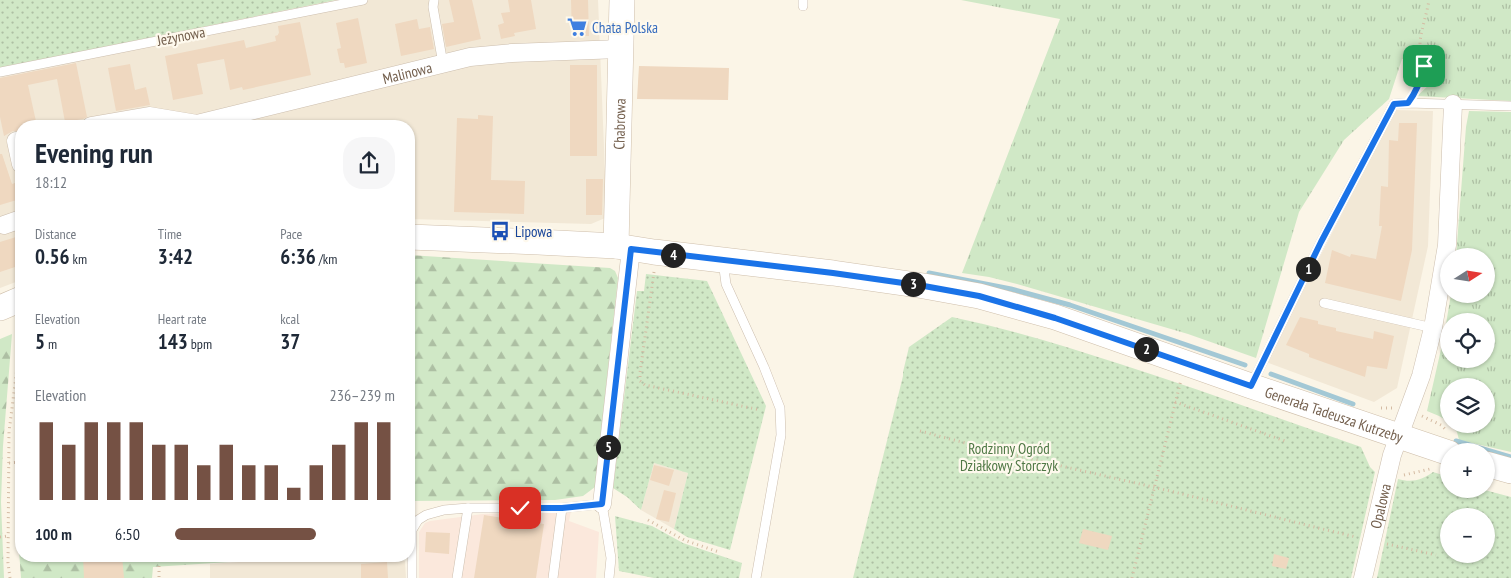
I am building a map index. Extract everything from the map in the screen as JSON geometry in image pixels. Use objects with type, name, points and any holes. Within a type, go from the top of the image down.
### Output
[{"type":"street","name":"Chabrowa","points":[[622,0],[620,49],[627,248]]},
{"type":"street","name":"Malinowa","points":[[216,120],[470,57],[512,53],[620,49]]},
{"type":"street","name":"Opalowa","points":[[1364,578],[1366,539],[1398,436],[1421,376],[1433,328],[1447,245],[1453,104]]},
{"type":"street","name":"Malinowa","points":[[126,120],[149,116],[170,120]]},
{"type":"street","points":[[4,225],[15,221]]},
{"type":"street","points":[[415,237],[627,248],[602,504]]},
{"type":"street","name":"Generała Tadeusza Kutrzeby","points":[[627,248],[842,274],[979,296],[1055,318],[1398,436],[1448,442]]},
{"type":"street","points":[[0,308],[15,302]]},
{"type":"street","points":[[1495,467],[1511,471]]},
{"type":"lane","name":"Jeżynowa","points":[[0,72],[363,0]]},
{"type":"lane","points":[[434,0],[433,7],[443,64]]},
{"type":"lane","points":[[1251,386],[1321,242],[1394,104],[1511,106]]},
{"type":"lane","points":[[723,260],[726,284],[764,367],[780,408],[781,435],[756,578]]},
{"type":"lane","points":[[1324,303],[1433,328]]},
{"type":"lane","points":[[415,525],[418,520],[426,515],[444,510],[468,508],[562,508],[602,504],[611,558],[609,578]]},
{"type":"lane","points":[[457,578],[468,508]]},
{"type":"lane","points":[[552,578],[562,508]]},
{"type":"lane","points":[[412,562],[412,578]]},
{"type":"path","points":[[1408,103],[1415,94],[1424,66],[1420,52],[1420,40],[1429,0]]},
{"type":"path","points":[[653,275],[640,381],[645,385],[760,410]]},
{"type":"path","points":[[10,578],[8,563],[9,432],[15,384]]},
{"type":"path","points":[[1132,578],[1180,384]]},
{"type":"path","points":[[1176,402],[1285,442]]},
{"type":"path","points":[[1415,414],[1441,424],[1448,442]]},
{"type":"path","points":[[920,431],[970,445],[1436,555]]},
{"type":"path","points":[[9,462],[15,462]]},
{"type":"path","points":[[648,520],[684,540],[719,552]]},
{"type":"path","points":[[0,537],[8,536]]},
{"type":"path","points":[[159,562],[159,578]]},
{"type":"shaded area","points":[[336,0],[598,0],[605,218],[591,224],[415,219],[415,120],[15,120],[15,282],[0,288],[0,68]]},
{"type":"shaded area","points":[[1395,110],[1433,111],[1428,246],[1397,388],[1374,402],[1266,362]]},
{"type":"shaded area","points":[[654,463],[688,473],[674,529],[641,510]]},
{"type":"shaded area","points":[[571,511],[569,521],[599,532],[596,578],[419,578],[419,532],[425,523],[483,514]]},
{"type":"shaded area","points":[[238,562],[405,562],[406,578],[210,578],[210,564]]},
{"type":"green space","points":[[0,0],[336,0],[0,68]]},
{"type":"green space","points":[[961,0],[1511,0],[1511,101],[1417,96],[1430,84],[1431,68],[1428,64],[1402,59],[1389,99],[1344,140],[1299,212],[1256,358],[1188,334],[1017,284],[962,273],[1060,19]]},
{"type":"green space","points":[[1469,111],[1511,112],[1511,452],[1495,448],[1495,443],[1472,443],[1459,440],[1457,433],[1495,433],[1495,378],[1440,378],[1440,417],[1427,411],[1440,354],[1440,368],[1495,368],[1495,313],[1448,313],[1450,303],[1495,303],[1495,248],[1457,248],[1466,127]]},
{"type":"green space","points":[[415,255],[610,268],[615,271],[618,278],[595,487],[583,496],[555,500],[415,501]]},
{"type":"green space","points":[[646,274],[707,281],[766,406],[730,550],[687,537],[674,529],[688,473],[654,463],[641,510],[627,497],[613,488],[637,291],[644,291]]},
{"type":"green space","name":"Rodzinny Ogród Działkowy Storczyk","points":[[952,317],[1015,332],[1099,357],[1361,447],[1370,467],[1375,472],[1351,578],[853,578],[909,347]]},
{"type":"green space","points":[[12,334],[3,446],[1,502],[4,578],[0,578],[0,339]]},
{"type":"green space","points":[[1433,472],[1440,474],[1440,498],[1495,498],[1495,493],[1511,497],[1511,578],[1377,578],[1398,479],[1412,481],[1421,479]]},
{"type":"green space","points":[[615,516],[652,526],[683,543],[742,563],[739,578],[654,578],[619,571]]},
{"type":"green space","points":[[20,562],[230,562],[153,567],[152,578],[21,578]]},
{"type":"building","points":[[449,0],[472,0],[481,39],[446,47],[442,24],[454,22]]},
{"type":"building","points":[[508,0],[531,0],[536,29],[514,33],[515,36],[501,39],[498,25],[504,23],[501,13],[510,12]]},
{"type":"building","points":[[571,0],[588,0],[589,36],[572,36]]},
{"type":"building","points":[[358,18],[367,63],[345,68],[344,63],[340,63],[337,49],[341,48],[336,23]]},
{"type":"building","points":[[417,19],[419,29],[430,27],[434,49],[401,56],[395,24]]},
{"type":"building","points":[[300,22],[311,75],[243,90],[242,87],[230,90],[224,59],[197,64],[203,94],[173,100],[165,56],[244,40],[246,48],[276,41],[275,36],[279,33],[278,26]]},
{"type":"building","points":[[76,63],[87,117],[77,120],[65,120],[57,79],[28,85],[36,120],[15,120],[15,131],[4,136],[0,117],[0,78]]},
{"type":"building","points":[[130,64],[135,90],[146,87],[150,105],[116,111],[108,68]]},
{"type":"building","points":[[570,65],[597,65],[597,156],[570,156]]},
{"type":"building","points":[[639,66],[729,68],[728,100],[637,99]]},
{"type":"building","points":[[478,115],[493,116],[491,180],[525,181],[524,214],[454,212],[457,118],[478,119]]},
{"type":"building","points":[[1399,123],[1417,123],[1412,250],[1401,301],[1325,283],[1332,250],[1350,257],[1351,254],[1376,259],[1382,226],[1379,226],[1381,186],[1388,187],[1389,140],[1398,141]]},
{"type":"building","points":[[0,154],[2,154],[12,184],[15,183],[15,200],[0,205]]},
{"type":"building","points":[[586,179],[603,179],[602,215],[586,215]]},
{"type":"building","points":[[15,237],[15,267],[0,272],[0,242]]},
{"type":"building","points":[[1300,317],[1336,328],[1336,331],[1373,339],[1374,331],[1394,336],[1387,369],[1367,366],[1365,377],[1309,357],[1309,354],[1286,345]]},
{"type":"building","points":[[654,465],[674,470],[669,486],[650,480]]},
{"type":"building","points":[[664,490],[676,493],[669,522],[656,519]]},
{"type":"building","points":[[484,515],[544,524],[536,578],[474,578]]},
{"type":"building","points":[[1083,529],[1112,536],[1108,550],[1079,543]]},
{"type":"building","points":[[426,532],[450,533],[449,554],[425,552]]},
{"type":"building","points":[[1274,554],[1289,558],[1286,569],[1272,566]]},
{"type":"building","points":[[83,562],[123,562],[124,578],[84,578]]},
{"type":"building","points":[[387,562],[388,578],[361,578],[361,564]]},
{"type":"waterway","points":[[929,273],[1011,289],[1070,305],[1245,365]]},
{"type":"waterway","points":[[1271,374],[1353,404]]},
{"type":"waterway","points":[[1456,441],[1511,457]]},
{"type":"place","name":"Chata Polska","points":[[577,27]]},
{"type":"place","name":"Lipowa","points":[[500,231]]},
{"type":"route","points":[[520,508],[562,508],[602,504],[631,249],[833,273],[924,286],[1002,301],[1251,386],[1321,242],[1394,104],[1408,103],[1415,94],[1424,66]]}]
